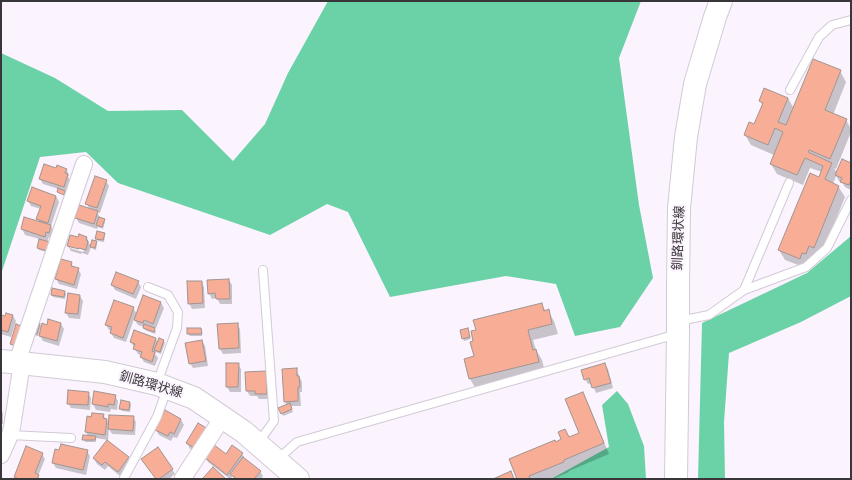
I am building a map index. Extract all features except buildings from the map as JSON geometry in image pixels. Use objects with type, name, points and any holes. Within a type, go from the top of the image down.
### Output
[{"type":"main road","name":"釧路環状線","points":[[676,479],[679,208],[686,137],[695,84],[721,1]]},
{"type":"main road","name":"釧路環状線","points":[[13,362],[106,372],[162,386],[194,398],[244,432],[298,479]]},
{"type":"street","points":[[1,455],[8,430],[13,362],[84,164]]},
{"type":"street","points":[[183,478],[223,417]]},
{"type":"lane","points":[[790,90],[819,37],[832,25],[851,20]]},
{"type":"lane","points":[[744,290],[789,182]]},
{"type":"lane","points":[[277,461],[297,442],[678,328],[709,315],[744,290],[806,267],[827,248],[851,200]]},
{"type":"lane","points":[[258,443],[274,421],[263,270]]},
{"type":"lane","points":[[124,478],[157,417],[162,386],[177,328],[178,312],[168,295],[148,287]]},
{"type":"lane","points":[[8,430],[70,438]]},
{"type":"green space","points":[[328,1],[641,1],[619,58],[639,205],[653,278],[620,327],[575,336],[556,284],[506,276],[390,297],[348,212],[327,204],[270,235],[118,183],[86,152],[40,157],[1,274],[1,53],[55,78],[108,111],[182,110],[233,161],[265,124],[288,73]]},
{"type":"green space","points":[[851,236],[851,296],[801,322],[729,353],[724,422],[725,479],[698,479],[702,323],[807,273]]},
{"type":"green space","points":[[617,391],[628,404],[644,446],[646,479],[551,479],[609,447],[602,405]]}]
